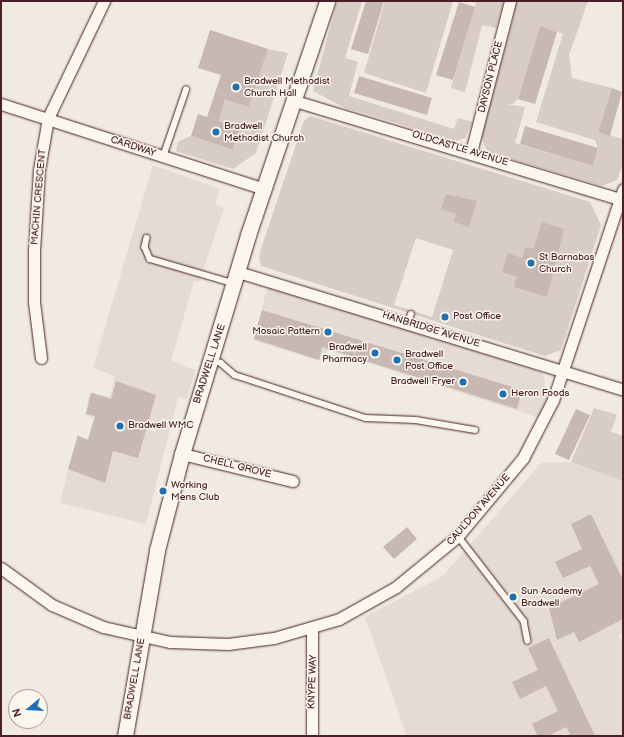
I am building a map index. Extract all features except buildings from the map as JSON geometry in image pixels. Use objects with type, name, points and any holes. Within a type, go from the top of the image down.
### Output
[{"type":"street","name":"MACHIN CRESCENT","points":[[41,358],[34,302],[34,251],[39,170],[48,118],[104,1]]},
{"type":"street","name":"BRADWELL LANE","points":[[125,736],[157,550],[182,454],[264,189],[295,101],[327,1]]},
{"type":"street","name":"DAYSON PLACE","points":[[472,152],[510,1]]},
{"type":"street","name":"OLDCASTLE AVENUE","points":[[295,101],[622,196]]},
{"type":"street","name":"CARDWAY","points":[[1,104],[264,189]]},
{"type":"street","name":"CAULDON AVENUE","points":[[1,568],[52,605],[103,627],[142,637],[228,644],[312,628],[339,619],[396,587],[458,536],[523,458],[547,414],[564,370],[622,196]]},
{"type":"street","name":"HANBRIDGE AVENUE","points":[[236,278],[409,318],[623,390]]},
{"type":"street","name":"CHELL GROVE","points":[[182,454],[293,481]]},
{"type":"street","name":"KNYPE WAY","points":[[312,628],[312,736]]},
{"type":"lane","points":[[164,157],[186,90]]},
{"type":"lane","points":[[147,238],[144,247],[150,259],[236,278]]},
{"type":"lane","points":[[210,360],[221,363],[234,375],[366,418],[416,420],[475,430]]},
{"type":"lane","points":[[458,536],[524,621],[528,641]]},
{"type":"shaded area","points":[[337,1],[362,1],[345,58],[358,62],[349,96],[454,129],[458,118],[473,122],[465,138],[457,141],[345,108],[313,91]]},
{"type":"shaded area","points":[[385,1],[453,1],[426,93],[364,73]]},
{"type":"shaded area","points":[[470,1],[504,1],[496,28],[482,25],[465,92],[451,88],[476,3]]},
{"type":"shaded area","points":[[512,1],[588,1],[569,55],[572,78],[612,88],[598,132],[623,139],[623,163],[617,180],[602,186],[488,152],[481,135],[514,15],[510,13]],"holes":[[[540,26],[563,34],[536,122],[595,140],[598,149],[593,166],[515,143],[525,107],[507,104],[513,104],[518,99]]]},
{"type":"shaded area","points":[[268,49],[288,53],[256,153],[233,169],[176,151],[178,142],[191,136],[233,150],[240,128],[219,121],[225,100],[249,107]]},
{"type":"shaded area","points":[[310,116],[590,202],[601,225],[561,350],[545,356],[261,266],[259,257],[264,240],[304,121]],"holes":[[[416,238],[453,250],[432,317],[394,305]]]},
{"type":"shaded area","points":[[153,165],[220,189],[215,204],[224,208],[199,282],[194,281],[171,361],[195,370],[187,399],[178,397],[146,524],[60,503],[77,435],[88,439],[94,418],[85,415],[90,392],[110,397],[115,376],[93,368]]},
{"type":"shaded area","points":[[268,286],[542,372],[549,396],[540,418],[328,350],[319,361],[253,340]]},
{"type":"shaded area","points":[[594,408],[617,415],[611,432],[623,436],[623,481],[571,462]]},
{"type":"shaded area","name":"Sun Academy Bradwell","points":[[571,462],[623,481],[623,633],[619,636],[623,644],[623,736],[407,736],[365,617],[443,576],[541,463]]},
{"type":"place","name":"Bradwell Methodist Church Hall","points":[[236,87]]},
{"type":"place","name":"Bradwell Methodist Church","points":[[216,132]]},
{"type":"place","name":"St Barnabas Church","points":[[531,263]]},
{"type":"place","name":"Post Office","points":[[445,317]]},
{"type":"place","name":"Mosaic Pattern","points":[[328,332]]},
{"type":"place","name":"Bradwell Pharmacy","points":[[375,353]]},
{"type":"place","name":"Bradwell Post Office","points":[[397,360]]},
{"type":"place","name":"Bradwell Fryer","points":[[463,382]]},
{"type":"place","name":"Heron Foods","points":[[503,394]]},
{"type":"place","name":"Bradwell WMC","points":[[120,426]]},
{"type":"place","name":"Working Mens Club","points":[[163,491]]},
{"type":"place","name":"Sun Academy Bradwell","points":[[513,597]]}]
